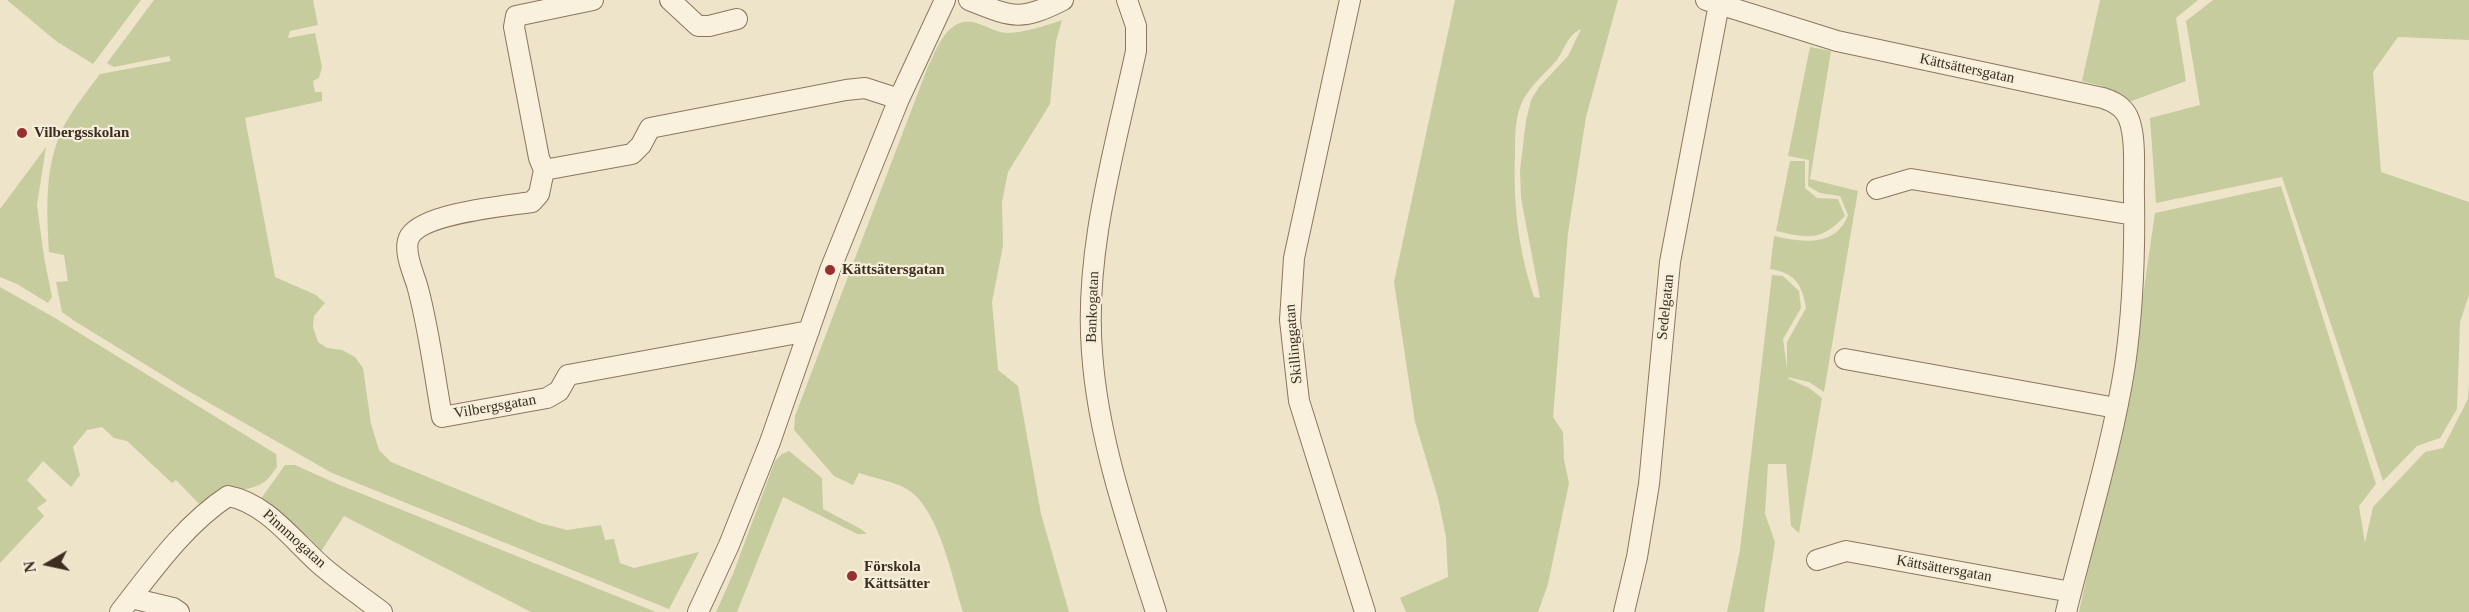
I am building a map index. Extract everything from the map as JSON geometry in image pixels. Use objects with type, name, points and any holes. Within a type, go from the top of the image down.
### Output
[{"type":"street","points":[[592,0],[516,16],[514,27],[539,158],[544,170],[632,154],[641,145],[650,128],[846,90],[865,88],[899,99]]},
{"type":"street","points":[[670,0],[698,26],[709,26],[737,19]]},
{"type":"street","points":[[698,612],[729,545],[770,442],[830,270],[899,99],[945,0]]},
{"type":"street","points":[[969,0],[1000,13],[1024,15],[1063,0]]},
{"type":"street","name":"Bankogatan","points":[[1127,0],[1136,26],[1136,51],[1097,241],[1093,274],[1092,352],[1110,459],[1156,612]]},
{"type":"street","name":"Skillinggatan","points":[[1350,0],[1294,258],[1290,320],[1299,401],[1365,612]]},
{"type":"street","name":"Kättsättersgatan","points":[[1713,2],[1838,41],[2103,98],[2117,104],[2127,114],[2132,134],[2134,215],[2133,296],[2125,364],[2066,612]]},
{"type":"street","name":"Sedelgatan","points":[[1624,612],[1637,557],[1649,484],[1670,262],[1713,2]]},
{"type":"street","name":"Vilbergsgatan","points":[[544,170],[539,194],[532,202],[436,219],[421,226],[410,236],[407,246],[418,289],[442,417],[547,398],[559,391],[568,375],[809,331]]},
{"type":"street","points":[[1877,189],[1911,179],[2134,215]]},
{"type":"street","points":[[1845,359],[2116,408]]},
{"type":"street","name":"Pinnmogatan","points":[[126,605],[161,559],[213,506],[228,496],[256,505],[323,567],[382,612]]},
{"type":"street","name":"Kättsättersgatan","points":[[1817,560],[1846,551],[2071,592]]},
{"type":"street","name":"Pinnmogatan","points":[[126,605],[173,608],[179,612]]},
{"type":"green space","points":[[7,0],[141,0],[93,64],[56,41]]},
{"type":"green space","points":[[154,0],[313,0],[318,25],[290,31],[288,38],[315,33],[322,67],[319,78],[313,81],[315,92],[322,92],[322,101],[245,118],[275,277],[316,295],[325,303],[314,316],[313,327],[318,342],[327,348],[342,350],[355,357],[363,368],[371,424],[379,450],[391,462],[540,523],[567,530],[601,525],[605,540],[614,539],[620,563],[634,568],[699,552],[669,609],[332,473],[190,392],[62,312],[56,282],[68,281],[64,255],[49,252],[49,177],[56,147],[69,117],[100,74],[171,61],[169,56],[114,67],[107,63]]},
{"type":"green space","points":[[1455,0],[1618,0],[1586,117],[1568,233],[1553,417],[1563,432],[1564,460],[1569,483],[1548,584],[1538,612],[1406,612],[1400,598],[1448,577],[1446,537],[1438,498],[1415,422],[1394,282]],"holes":[[[1581,29],[1568,56],[1539,87],[1531,100],[1520,170],[1521,198],[1540,298],[1534,297],[1524,261],[1518,226],[1515,172],[1516,124],[1520,107],[1527,94],[1556,61],[1572,35]]]},
{"type":"green space","points":[[2100,0],[2198,0],[2176,18],[2186,81],[2129,102],[2102,86],[2082,81]]},
{"type":"green space","points":[[2213,0],[2469,0],[2469,40],[2398,37],[2373,72],[2381,172],[2469,202],[2469,295],[2460,322],[2457,409],[2440,438],[2417,446],[2383,481],[2282,177],[2156,203],[2150,118],[2200,105],[2186,21]]},
{"type":"green space","points":[[1062,20],[1056,41],[1050,104],[1008,172],[1002,202],[1003,246],[992,302],[998,370],[1018,386],[1041,514],[1069,612],[963,612],[944,547],[929,514],[920,501],[905,488],[885,480],[859,473],[853,485],[834,476],[794,430],[795,416],[927,69],[943,37],[955,25],[963,22],[972,22],[1008,33],[1029,30]]},
{"type":"green space","points":[[1810,47],[1831,51],[1810,179],[1858,191],[1824,392],[1809,382],[1788,377],[1822,398],[1799,533],[1791,526],[1786,464],[1768,464],[1765,514],[1775,542],[1764,612],[1727,612],[1740,550],[1772,275],[1783,276],[1799,291],[1801,308],[1783,339],[1787,368],[1787,342],[1806,308],[1802,292],[1796,281],[1786,273],[1770,269],[1774,236],[1806,241],[1826,238],[1842,226],[1848,215],[1840,196],[1820,193],[1808,186],[1809,160],[1788,156]]},
{"type":"green space","points":[[46,147],[37,205],[52,297],[48,303],[17,284],[0,277],[0,209]]},
{"type":"green space","points":[[1790,161],[1805,161],[1805,188],[1817,198],[1838,199],[1845,216],[1821,234],[1805,236],[1776,231]]},
{"type":"green space","points":[[2281,186],[2376,484],[2359,506],[2365,543],[2373,507],[2425,452],[2443,448],[2468,399],[2469,383],[2469,612],[2079,612],[2108,477],[2126,413],[2155,213]]},
{"type":"green space","points":[[0,287],[55,318],[276,454],[277,467],[264,483],[252,488],[224,490],[211,499],[204,509],[176,480],[172,483],[127,441],[114,438],[102,427],[87,430],[73,447],[80,475],[71,487],[43,461],[27,480],[47,501],[37,508],[44,516],[0,563]]},
{"type":"green space","points":[[789,451],[822,478],[823,509],[867,534],[857,534],[783,497],[737,612],[716,612],[733,574],[775,461]]},
{"type":"green space","points":[[285,465],[295,465],[656,612],[531,612],[344,516],[318,556],[260,500]]},
{"type":"place","name":"Vilbergsskolan","points":[[22,133]]},
{"type":"place","name":"Kättsätersgatan","points":[[830,270]]},
{"type":"place","name":"Förskola Kättsätter","points":[[852,576]]}]
